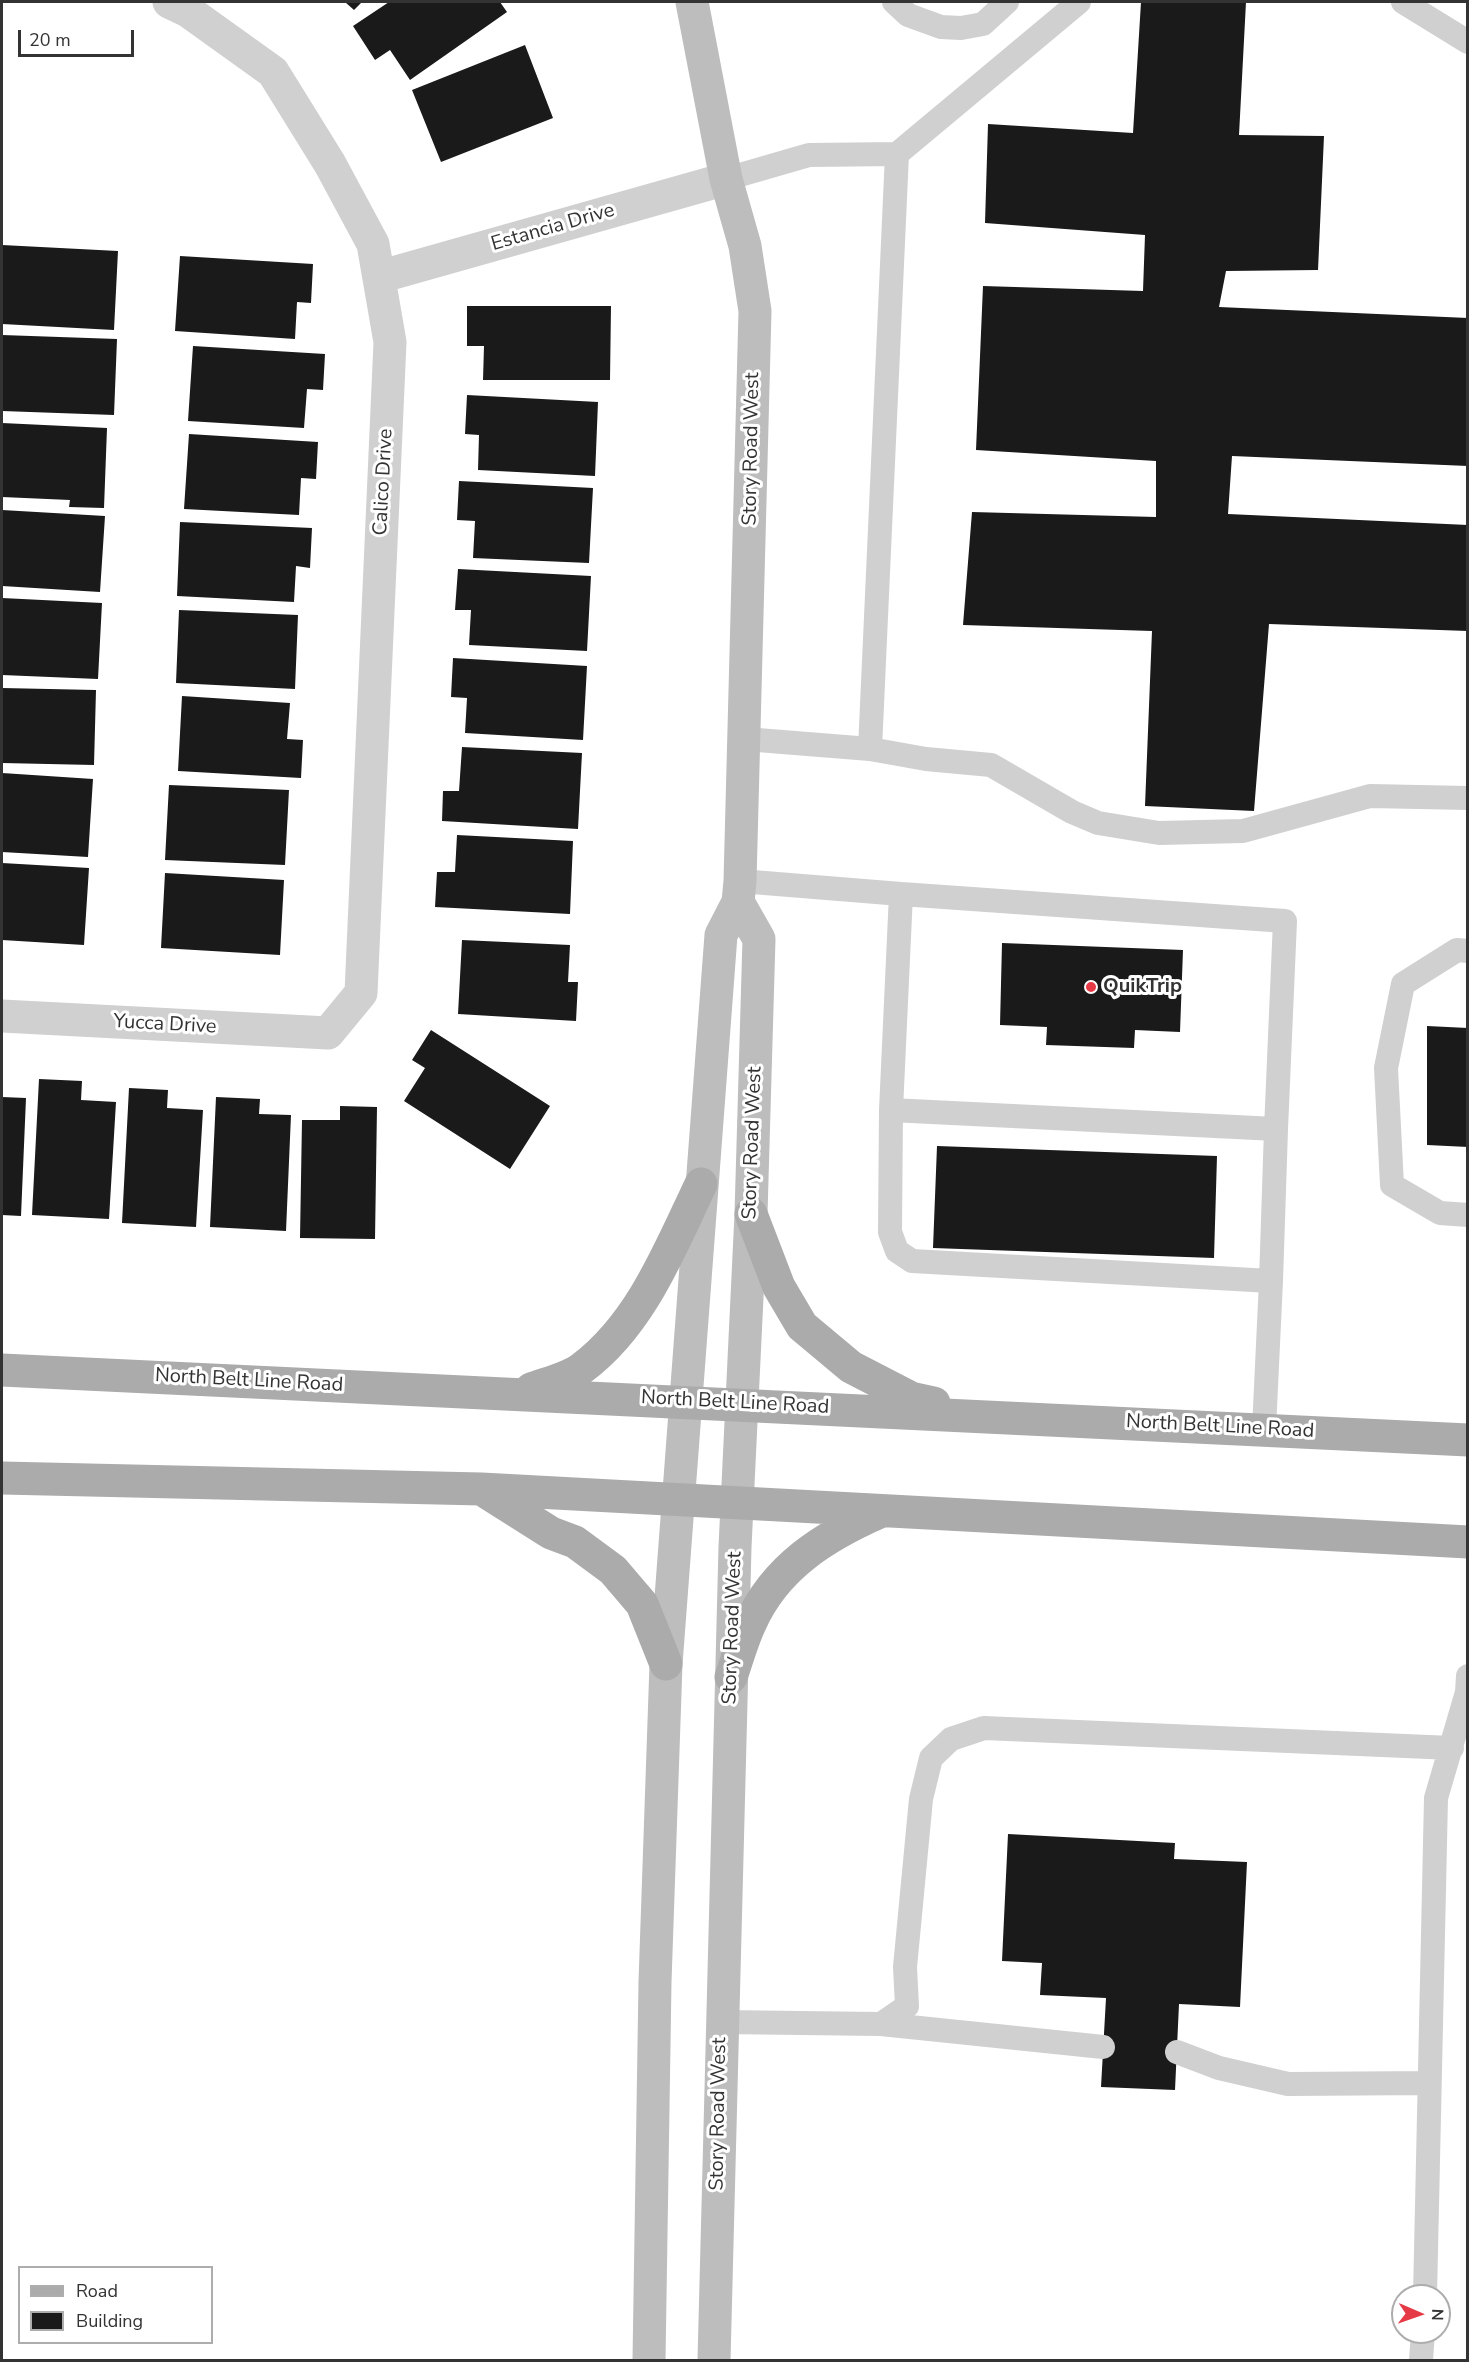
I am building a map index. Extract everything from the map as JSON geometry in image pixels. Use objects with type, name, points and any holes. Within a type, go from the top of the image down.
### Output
[{"type":"main road","points":[[522,1393],[581,1370],[622,1332],[669,1252],[701,1184]]},
{"type":"main road","points":[[751,1214],[779,1287],[802,1326],[851,1367],[911,1398],[991,1416]]},
{"type":"main road","name":"North Belt Line Road","points":[[2,1370],[522,1393],[1467,1440]]},
{"type":"main road","points":[[2,1478],[481,1489],[1467,1542]]},
{"type":"main road","points":[[481,1489],[551,1533],[574,1542],[613,1570],[642,1604],[666,1664]]},
{"type":"main road","points":[[731,1677],[750,1624],[769,1590],[787,1570],[812,1547],[841,1530],[883,1511]]},
{"type":"street","name":"Calico Drive","points":[[169,2],[188,11],[273,72],[330,164],[373,243],[390,342],[362,993],[328,1033]]},
{"type":"street","name":"Story Road West","points":[[649,2361],[655,1994],[666,1664],[684,1401],[721,935],[739,892],[755,311],[745,246],[726,179],[693,2]]},
{"type":"street","name":"Estancia Drive","points":[[379,277],[726,179]]},
{"type":"street","name":"Story Road West","points":[[714,2361],[731,1677],[751,1214],[759,939],[739,892]]},
{"type":"street","name":"Yucca Drive","points":[[2,1016],[328,1033]]},
{"type":"lane","points":[[901,8],[941,27],[961,27],[983,24],[1007,2]]},
{"type":"lane","points":[[726,179],[809,155],[897,154],[1079,2]]},
{"type":"lane","points":[[1403,2],[1467,42]]},
{"type":"lane","points":[[870,748],[897,154]]},
{"type":"lane","points":[[745,739],[870,748],[926,759],[991,765],[1072,812],[1098,824],[1159,833],[1243,831],[1370,796],[1467,798]]},
{"type":"lane","points":[[739,892],[901,894],[1285,921],[1264,1429]]},
{"type":"lane","points":[[901,894],[891,1110],[890,1232],[897,1251],[912,1262],[1271,1281]]},
{"type":"lane","points":[[1467,951],[1457,951],[1403,984],[1386,1068],[1392,1185],[1440,1213],[1467,1215]]},
{"type":"lane","points":[[891,1110],[1276,1130]]},
{"type":"lane","points":[[1425,2284],[1436,1798],[1467,1692],[1467,1676]]},
{"type":"lane","points":[[881,2024],[906,2006],[905,1967],[921,1799],[931,1758],[951,1739],[984,1728],[1452,1748]]},
{"type":"lane","points":[[721,2022],[881,2024],[1103,2047]]},
{"type":"lane","points":[[1177,2052],[1219,2068],[1288,2084],[1429,2083]]},
{"type":"lane","points":[[1421,2361],[1422,2344]]},
{"type":"building","points":[[345,2],[362,2],[354,10]]},
{"type":"building","points":[[389,2],[500,2],[507,12],[410,80],[390,50],[375,60],[353,26]]},
{"type":"building","points":[[1141,2],[1246,2],[1239,135],[1324,136],[1318,270],[1226,271],[1219,307],[1468,318],[1468,466],[1232,456],[1228,514],[1468,525],[1468,631],[1269,624],[1254,811],[1145,806],[1152,631],[963,625],[972,512],[1156,517],[1156,461],[976,450],[983,286],[1143,291],[1145,235],[985,223],[988,124],[1133,133]]},
{"type":"building","points":[[525,45],[553,118],[441,162],[412,90]]},
{"type":"building","points":[[2,245],[118,251],[114,330],[2,324]]},
{"type":"building","points":[[180,256],[313,264],[311,303],[297,302],[295,339],[175,331]]},
{"type":"building","points":[[467,306],[611,306],[610,380],[483,380],[484,346],[467,346]]},
{"type":"building","points":[[2,335],[117,339],[114,415],[2,411]]},
{"type":"building","points":[[193,346],[325,354],[323,390],[307,389],[304,428],[188,421]]},
{"type":"building","points":[[467,395],[598,402],[595,476],[478,470],[479,435],[465,434]]},
{"type":"building","points":[[2,423],[107,428],[104,508],[69,507],[70,500],[2,497]]},
{"type":"building","points":[[189,434],[318,442],[316,479],[301,478],[299,515],[184,509]]},
{"type":"building","points":[[459,481],[593,488],[589,563],[473,558],[475,521],[457,520]]},
{"type":"building","points":[[2,510],[105,516],[100,592],[2,586]]},
{"type":"building","points":[[180,522],[312,528],[310,568],[296,566],[294,602],[177,596]]},
{"type":"building","points":[[458,569],[591,576],[587,651],[469,645],[471,610],[455,610]]},
{"type":"building","points":[[2,598],[102,603],[98,679],[2,675]]},
{"type":"building","points":[[179,610],[298,615],[295,689],[176,683]]},
{"type":"building","points":[[453,658],[587,666],[583,740],[465,733],[467,698],[451,697]]},
{"type":"building","points":[[2,688],[96,690],[94,765],[2,763]]},
{"type":"building","points":[[182,696],[290,703],[287,739],[303,740],[301,778],[178,771]]},
{"type":"building","points":[[462,747],[582,753],[578,829],[442,821],[443,791],[459,791]]},
{"type":"building","points":[[2,773],[93,779],[88,857],[2,852]]},
{"type":"building","points":[[169,785],[289,790],[285,865],[165,860]]},
{"type":"building","points":[[457,835],[573,841],[570,914],[435,907],[437,872],[455,872]]},
{"type":"building","points":[[2,863],[89,868],[84,945],[2,940]]},
{"type":"building","points":[[165,873],[284,880],[280,955],[161,948]]},
{"type":"building","points":[[462,940],[570,945],[568,982],[578,982],[576,1021],[458,1014]]},
{"type":"building","name":"QuikTrip","points":[[1002,943],[1183,950],[1180,1032],[1135,1030],[1134,1048],[1046,1045],[1047,1027],[1000,1025]]},
{"type":"building","points":[[1427,1026],[1468,1028],[1468,1147],[1427,1145]]},
{"type":"building","points":[[431,1030],[550,1106],[510,1169],[404,1101],[425,1068],[412,1060]]},
{"type":"building","points":[[39,1079],[82,1081],[81,1100],[116,1102],[109,1219],[32,1215]]},
{"type":"building","points":[[129,1088],[168,1090],[167,1108],[203,1110],[196,1227],[122,1223]]},
{"type":"building","points":[[2,1097],[26,1098],[21,1216],[2,1215]]},
{"type":"building","points":[[216,1097],[260,1099],[259,1114],[291,1115],[286,1231],[210,1227]]},
{"type":"building","points":[[340,1106],[377,1107],[375,1239],[300,1238],[302,1120],[340,1120]]},
{"type":"building","points":[[937,1146],[1217,1156],[1214,1258],[933,1248]]},
{"type":"building","points":[[1008,1834],[1175,1843],[1174,1859],[1247,1862],[1240,2007],[1179,2004],[1175,2090],[1101,2087],[1106,1998],[1040,1995],[1042,1963],[1002,1961]]},
{"type":"place","name":"QuikTrip","points":[[1091,987]]}]
